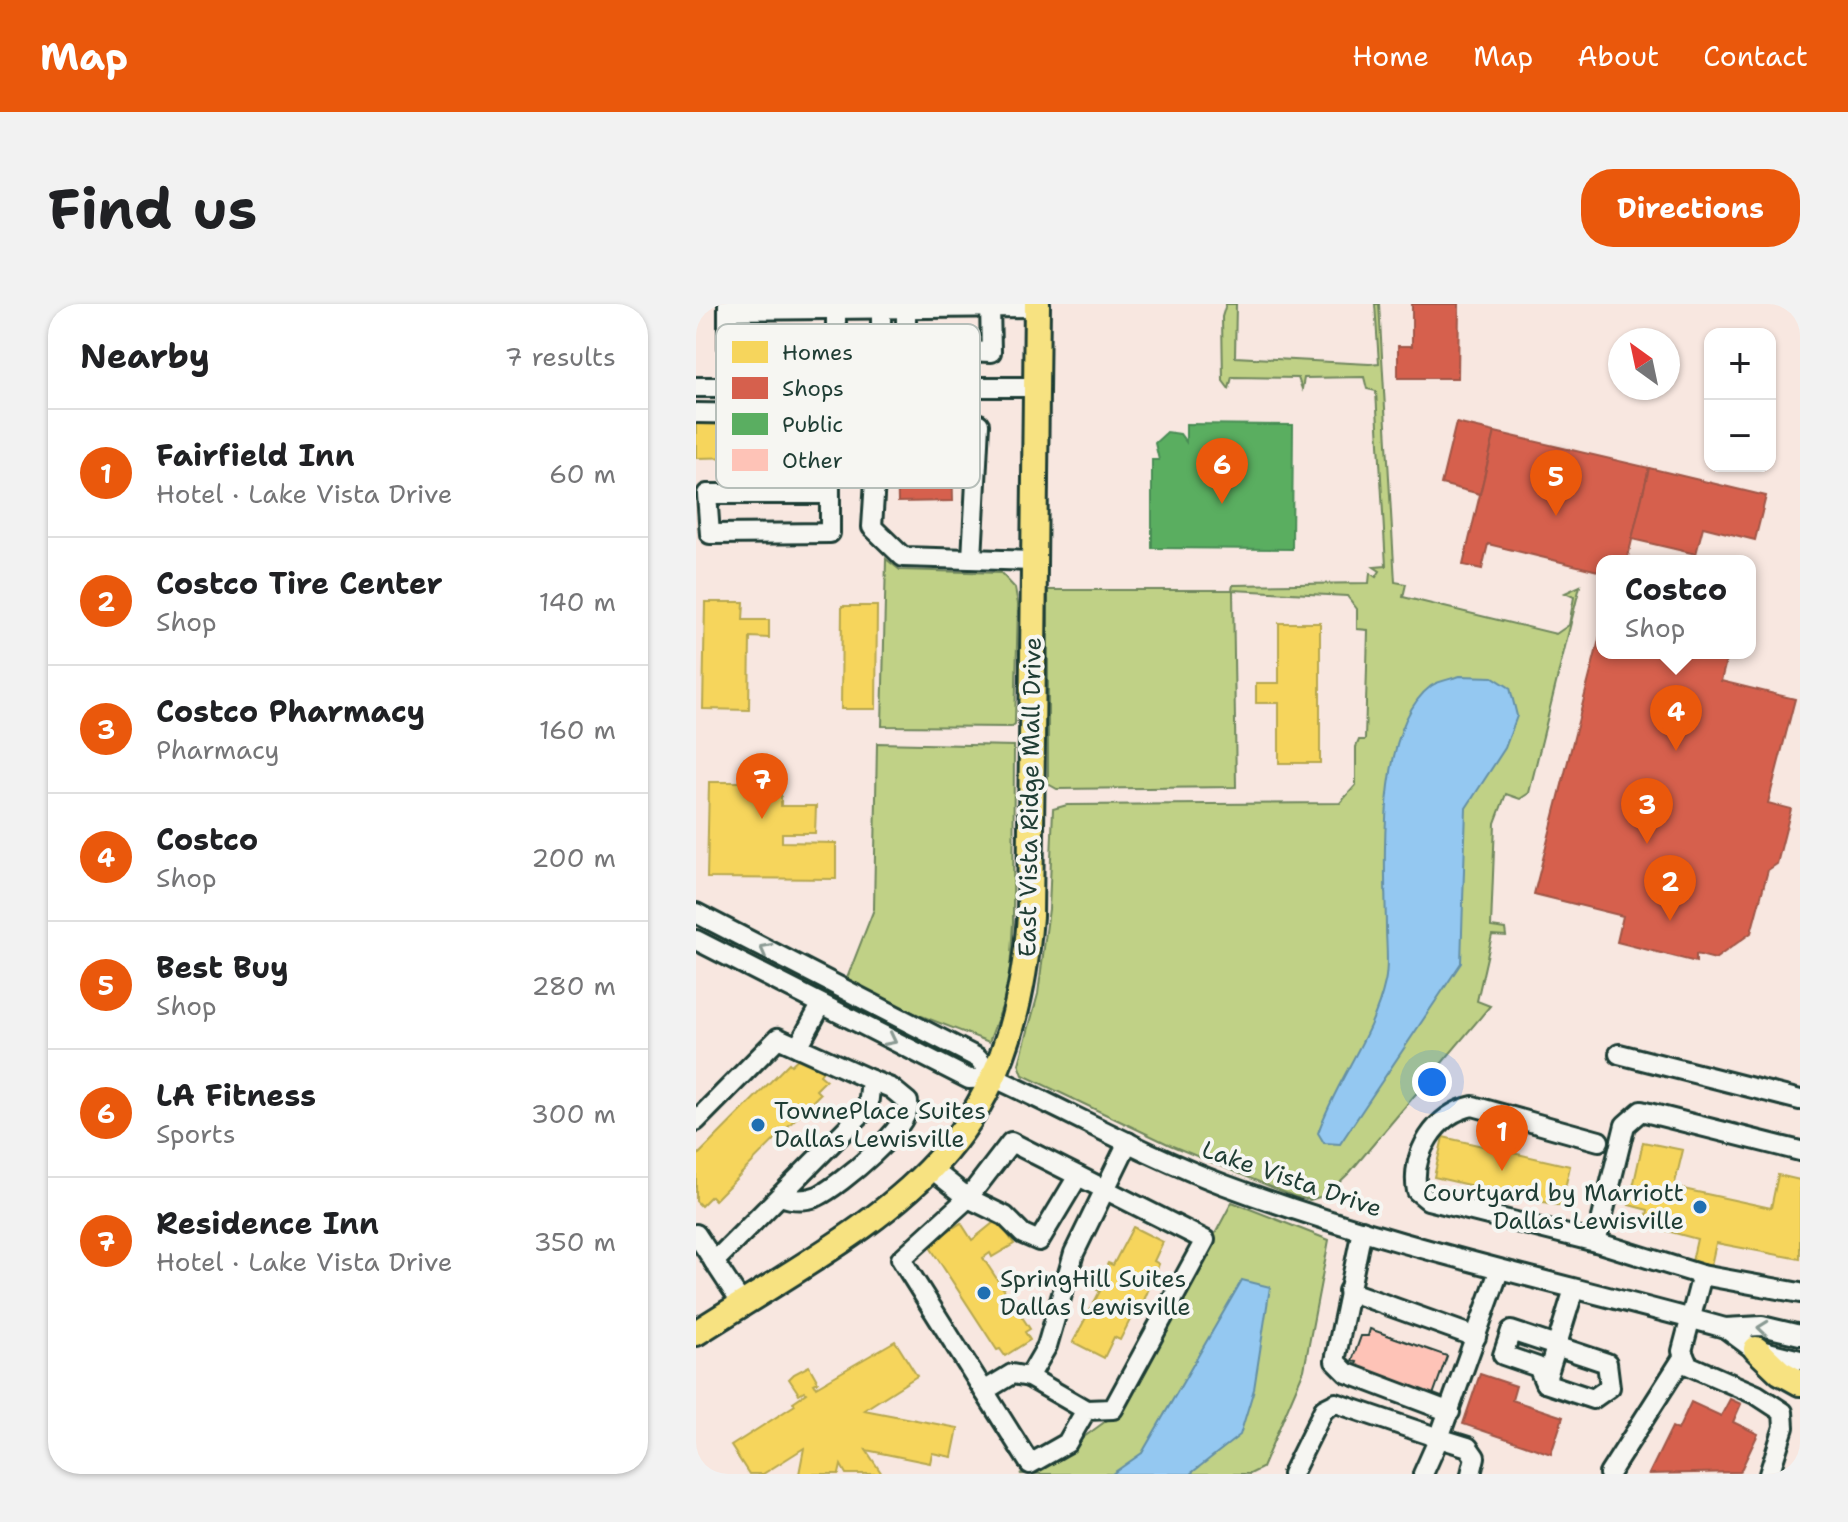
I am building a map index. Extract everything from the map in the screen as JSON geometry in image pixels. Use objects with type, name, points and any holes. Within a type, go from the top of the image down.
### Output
[{"type":"main road","name":"East Vista Ridge Mall Drive","points":[[696,1333],[885,1213],[933,1170],[972,1118],[995,1078],[1022,994],[1027,958],[1037,306]]},
{"type":"main road","points":[[1756,1349],[1780,1372],[1800,1383]]},
{"type":"street","points":[[980,352],[991,352],[990,306]]},
{"type":"street","points":[[728,307],[1037,306]]},
{"type":"street","points":[[980,387],[1038,387]]},
{"type":"street","points":[[696,413],[716,413]]},
{"type":"street","points":[[830,488],[830,494],[830,533],[710,534],[707,494],[830,494]]},
{"type":"street","points":[[875,488],[872,527],[903,557],[1035,561]]},
{"type":"street","points":[[972,559],[976,488]]},
{"type":"street","name":"Lake Vista Drive","points":[[696,913],[978,1058],[995,1078],[1222,1183],[1362,1230],[1499,1271],[1725,1328],[1762,1326],[1800,1335]]},
{"type":"street","name":"Lake Vista Drive","points":[[696,940],[969,1079],[995,1078]]},
{"type":"street","points":[[798,1047],[821,1005]]},
{"type":"street","points":[[696,1121],[778,1038],[891,1088],[908,1102],[907,1116],[876,1151],[820,1195],[802,1200],[781,1196]]},
{"type":"street","points":[[1619,1054],[1800,1100]]},
{"type":"street","points":[[714,1262],[868,1107],[871,1080]]},
{"type":"street","points":[[1599,1141],[1473,1106],[1455,1110],[1422,1145],[1414,1175],[1417,1191],[1428,1200],[1596,1242],[1702,1275],[1800,1293]]},
{"type":"street","points":[[1596,1242],[1625,1125],[1641,1111],[1800,1151]]},
{"type":"street","points":[[984,1391],[1012,1374],[1029,1377],[1086,1410],[1113,1409],[1205,1240],[1011,1142],[968,1198],[901,1259],[984,1391],[1030,1464],[1067,1443],[1086,1410]]},
{"type":"street","points":[[1029,1377],[1047,1346],[1074,1253],[1128,1142]]},
{"type":"street","points":[[933,1170],[968,1198],[1005,1216],[1023,1234],[1039,1241],[1078,1176]]},
{"type":"street","points":[[1362,1230],[1335,1361],[1340,1368],[1450,1412]]},
{"type":"street","points":[[696,1234],[742,1304]]},
{"type":"street","points":[[1423,1474],[1450,1412],[1499,1271]]},
{"type":"street","points":[[1702,1275],[1682,1351],[1688,1365],[1757,1395],[1783,1412],[1784,1427],[1769,1474]]},
{"type":"street","points":[[1545,1383],[1574,1289]]},
{"type":"street","points":[[1348,1291],[1476,1337]]},
{"type":"street","name":"Lake Vista Drive","points":[[1725,1328],[1756,1349],[1800,1360]]},
{"type":"street","points":[[1511,1331],[1557,1344],[1607,1363],[1610,1387],[1593,1399],[1545,1383],[1538,1367],[1503,1355],[1511,1331]]},
{"type":"street","points":[[1609,1474],[1684,1356]]},
{"type":"street","points":[[1292,1474],[1324,1409],[1336,1403],[1468,1447],[1475,1457],[1471,1474]]},
{"type":"green space","points":[[1226,304],[1236,304],[1235,357],[1369,364],[1379,363],[1375,304],[1379,304],[1395,582],[1406,584],[1403,597],[1556,634],[1569,625],[1574,597],[1565,593],[1580,586],[1529,793],[1520,799],[1506,794],[1495,823],[1491,927],[1505,929],[1506,936],[1492,935],[1477,1001],[1490,1006],[1350,1172],[1326,1195],[1310,1200],[1293,1196],[1170,1145],[1023,1075],[1019,1064],[1038,994],[1049,909],[1053,809],[1067,805],[1340,803],[1356,785],[1356,747],[1359,740],[1365,740],[1368,630],[1357,629],[1357,609],[1347,596],[1233,590],[1236,787],[1057,789],[1048,784],[1048,590],[1232,590],[1233,585],[1369,583],[1370,573],[1376,577],[1380,571],[1374,567],[1386,566],[1376,391],[1367,389],[1364,377],[1304,378],[1302,389],[1298,378],[1232,377],[1229,389],[1223,381],[1222,317]]},
{"type":"green space","points":[[886,559],[900,570],[1001,573],[1015,588],[1018,604],[1015,724],[1011,727],[882,726]]},
{"type":"green space","points":[[877,743],[1014,746],[1013,922],[1009,988],[989,1042],[844,986],[874,909]]},
{"type":"green space","points":[[1232,1202],[1329,1240],[1304,1370],[1262,1468],[1250,1474],[1020,1474],[1073,1445],[1121,1410]]},
{"type":"water","points":[[1460,676],[1493,677],[1510,688],[1517,716],[1505,748],[1466,808],[1461,963],[1340,1144],[1324,1143],[1318,1133],[1372,1021],[1385,982],[1385,834],[1392,764],[1401,733],[1413,706],[1431,686]]},
{"type":"water","points":[[1242,1280],[1270,1287],[1254,1389],[1240,1435],[1190,1474],[1112,1474],[1142,1453]]},
{"type":"building: Homes","points":[[696,418],[716,418],[716,458],[696,458]]},
{"type":"building: Homes","points":[[705,602],[744,602],[743,620],[769,620],[769,638],[750,637],[749,710],[703,709]]},
{"type":"building: Homes","points":[[842,606],[877,606],[876,709],[841,709]]},
{"type":"building: Homes","points":[[1279,623],[1320,623],[1320,763],[1279,763],[1279,703],[1256,703],[1256,683],[1279,683]]},
{"type":"building: Homes","points":[[709,782],[748,782],[748,791],[781,792],[781,806],[816,806],[815,833],[782,833],[782,842],[836,843],[836,879],[707,878]]},
{"type":"building: Homes","name":"TownePlace Suites Dallas Lewisville","points":[[801,1056],[807,1061],[810,1058],[823,1071],[820,1075],[826,1080],[816,1090],[820,1094],[715,1200],[711,1196],[701,1206],[696,1201],[696,1157],[789,1063],[791,1065]]},
{"type":"building: Homes","points":[[1443,1137],[1570,1166],[1561,1206],[1500,1192],[1495,1211],[1482,1208],[1486,1189],[1434,1177]]},
{"type":"building: Homes","name":"Courtyard by Marriott Dallas Lewisville","points":[[1643,1142],[1683,1150],[1674,1187],[1771,1208],[1778,1175],[1800,1180],[1800,1259],[1716,1243],[1710,1270],[1691,1266],[1697,1239],[1645,1225],[1648,1210],[1629,1205]]},
{"type":"building: Homes","name":"SpringHill Suites Dallas Lewisville","points":[[998,1219],[1014,1244],[992,1257],[990,1253],[983,1258],[1030,1329],[1025,1332],[1030,1340],[1005,1356],[1000,1349],[997,1350],[928,1244],[961,1223],[972,1240]]},
{"type":"building: Homes","points":[[1133,1227],[1163,1242],[1154,1261],[1159,1264],[1140,1310],[1136,1308],[1120,1340],[1114,1337],[1104,1358],[1073,1342],[1100,1291],[1095,1289],[1108,1263],[1113,1265]]},
{"type":"building: Homes","points":[[895,1341],[917,1376],[864,1410],[958,1428],[952,1457],[932,1453],[930,1463],[866,1450],[882,1474],[846,1474],[841,1465],[839,1474],[799,1474],[804,1448],[763,1474],[749,1474],[731,1446],[795,1405],[793,1402],[806,1393],[799,1394],[789,1379],[794,1374],[809,1366],[818,1382],[814,1384],[816,1387]]},
{"type":"building: Shops","points":[[1412,304],[1459,304],[1458,378],[1398,378],[1398,346],[1412,346]]},
{"type":"building: Shops","points":[[1456,423],[1495,432],[1480,494],[1441,484]]},
{"type":"building: Shops","points":[[1495,432],[1649,468],[1628,555],[1596,555],[1596,571],[1488,544],[1482,569],[1463,565]]},
{"type":"building: Shops","points":[[1649,468],[1766,496],[1755,540],[1703,527],[1696,554],[1632,539]]},
{"type":"building: Shops","points":[[898,488],[953,488],[953,501],[898,502]]},
{"type":"building: Shops","points":[[1596,651],[1596,659],[1726,659],[1721,681],[1795,699],[1768,803],[1791,809],[1777,864],[1768,870],[1751,933],[1715,959],[1696,954],[1696,962],[1617,942],[1623,916],[1534,894]]},
{"type":"building: Shops","points":[[1480,1374],[1516,1386],[1512,1400],[1563,1417],[1551,1454],[1463,1424]]},
{"type":"building: Shops","points":[[1730,1399],[1741,1404],[1733,1422],[1758,1434],[1740,1472],[1649,1474],[1672,1427],[1678,1430],[1691,1402],[1721,1416]]},
{"type":"building: Public","points":[[1186,424],[1293,425],[1292,549],[1152,548],[1152,460],[1159,460],[1155,443],[1167,432],[1180,434],[1186,442]]},
{"type":"building: Other","points":[[1370,1329],[1447,1356],[1433,1395],[1355,1368],[1357,1362],[1352,1361],[1361,1336],[1368,1336]]},
{"type":"place","name":"LA Fitness","points":[[1222,504]]},
{"type":"place","name":"Best Buy","points":[[1556,516]]},
{"type":"place","name":"Costco","points":[[1676,751]]},
{"type":"place","name":"Residence Inn","points":[[762,819]]},
{"type":"place","name":"Costco Pharmacy","points":[[1647,844]]},
{"type":"place","name":"Costco Tire Center","points":[[1670,921]]},
{"type":"place","name":"TownePlace Suites Dallas Lewisville","points":[[758,1125]]},
{"type":"place","name":"Fairfield Inn","points":[[1502,1171]]},
{"type":"place","name":"Courtyard by Marriott Dallas Lewisville","points":[[1700,1207]]},
{"type":"place","name":"SpringHill Suites Dallas Lewisville","points":[[984,1293]]}]
